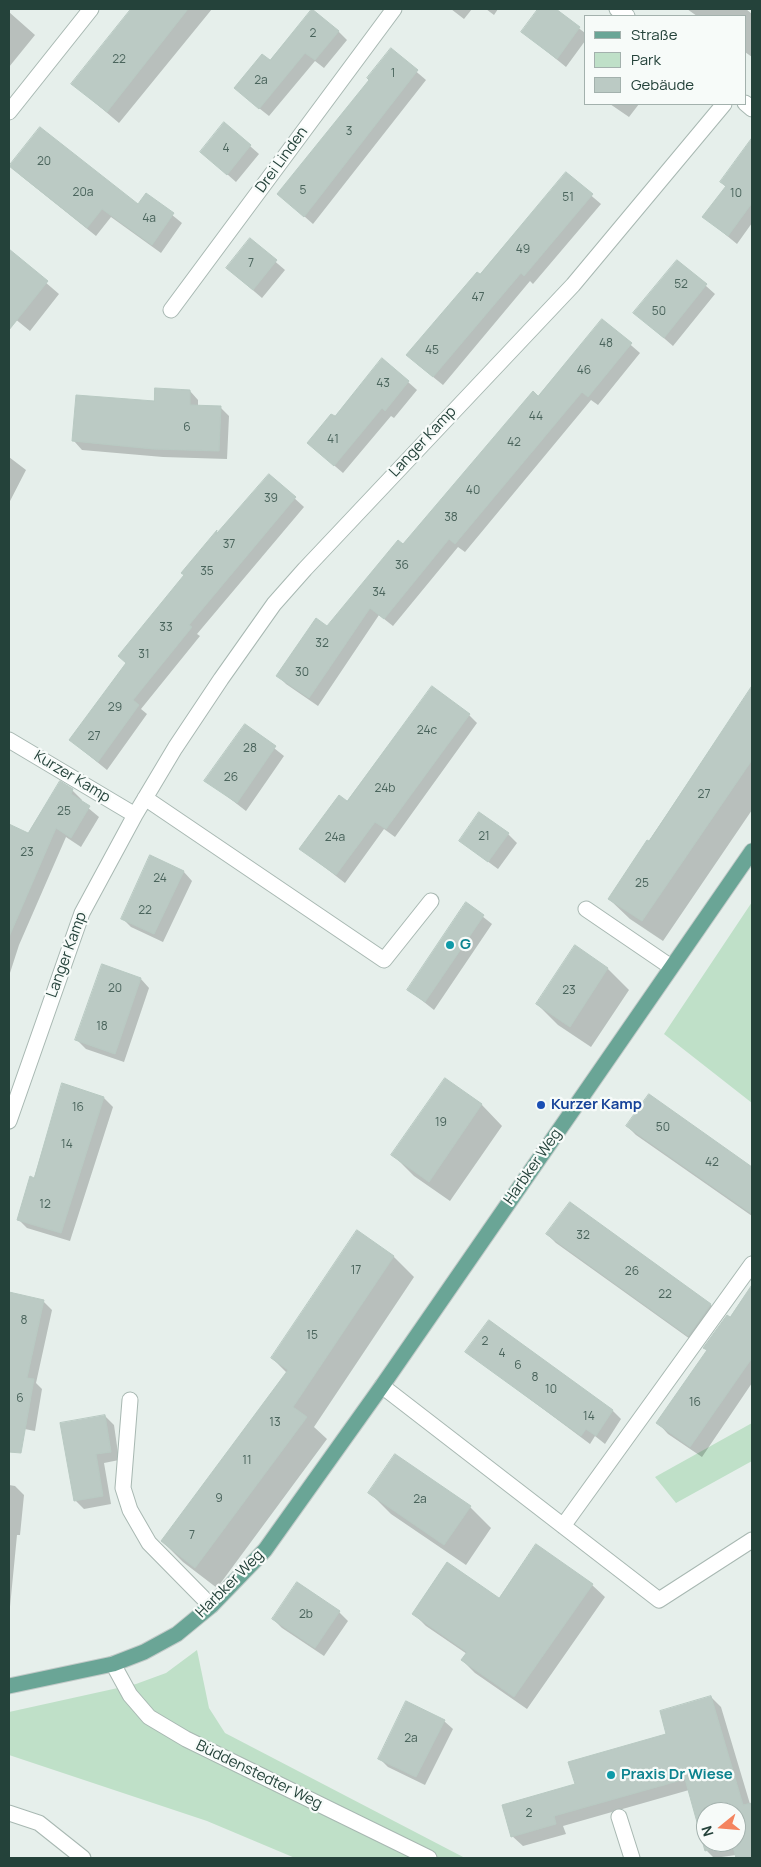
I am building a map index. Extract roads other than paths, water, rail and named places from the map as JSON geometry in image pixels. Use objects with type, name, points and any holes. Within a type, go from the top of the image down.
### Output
[{"type":"main road","name":"Harbker Weg","points":[[9,1686],[113,1664],[144,1652],[177,1634],[211,1606],[265,1550],[382,1386],[752,851]]},
{"type":"street","points":[[9,112],[90,9]]},
{"type":"street","name":"Drei Linden","points":[[171,310],[394,9]]},
{"type":"street","name":"Langer Kamp","points":[[9,1121],[82,913],[145,798],[221,679],[274,604],[312,561],[573,284],[723,105]]},
{"type":"street","name":"Kurzer Kamp","points":[[9,740],[135,815]]},
{"type":"street","points":[[145,798],[384,960],[431,901]]},
{"type":"street","points":[[586,909],[671,967]]},
{"type":"street","points":[[563,1526],[752,1264]]},
{"type":"street","points":[[382,1386],[659,1600],[752,1540]]},
{"type":"street","points":[[130,1400],[123,1488],[130,1510],[149,1543],[211,1606]]},
{"type":"street","name":"Büddenstedter Weg","points":[[113,1664],[130,1694],[149,1717],[186,1739],[429,1858]]},
{"type":"street","points":[[9,1813],[39,1823],[83,1858]]},
{"type":"street","points":[[619,1817],[632,1858]]},
{"type":"place","name":"G","points":[[450,945]]},
{"type":"place","name":"Kurzer Kamp","points":[[541,1105]]},
{"type":"place","name":"Praxis Dr Wiese","points":[[611,1775]]}]
